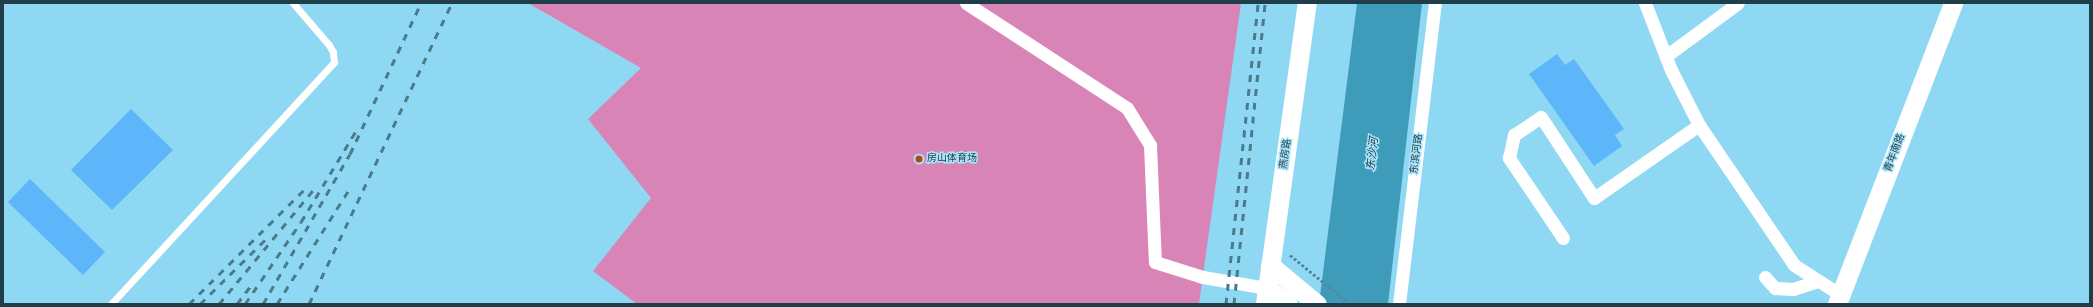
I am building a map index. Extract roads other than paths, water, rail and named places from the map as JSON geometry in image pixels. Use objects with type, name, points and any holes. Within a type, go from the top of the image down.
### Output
[{"type":"main road","name":"燕房路","points":[[1266,296],[1307,3]]},
{"type":"main road","name":"青年南路","points":[[1839,300],[1953,3]]},
{"type":"main road","points":[[1270,266],[1317,304]]},
{"type":"main road","points":[[1266,296],[1288,304]]},
{"type":"street","points":[[966,3],[1127,108],[1150,145],[1155,262],[1266,296]]},
{"type":"street","name":"东滨河路","points":[[1399,304],[1435,3]]},
{"type":"street","points":[[1646,3],[1666,56],[1699,125],[1794,265],[1818,281],[1839,300]]},
{"type":"street","points":[[1666,56],[1738,3]]},
{"type":"street","points":[[1563,238],[1509,158],[1514,135],[1541,118],[1594,198],[1699,125]]},
{"type":"street","points":[[1765,277],[1775,288],[1793,289],[1818,281]]},
{"type":"lane","points":[[111,304],[334,62],[333,52],[329,45],[293,3]]},
{"type":"water","name":"东沙河","points":[[1357,3],[1422,3],[1388,304],[1319,304]]},
{"type":"railway","points":[[263,304],[350,154],[421,3]]},
{"type":"railway","points":[[309,304],[452,3]]},
{"type":"railway","points":[[1226,304],[1258,3]]},
{"type":"railway","points":[[1234,304],[1265,3]]},
{"type":"railway","points":[[245,304],[301,222],[357,129]]},
{"type":"railway","points":[[189,304],[306,188]]},
{"type":"railway","points":[[219,304],[315,188]]},
{"type":"railway","points":[[277,304],[350,188]]},
{"type":"railway","points":[[200,304],[268,237]]},
{"type":"railway","points":[[237,304],[253,283]]},
{"type":"place","name":"房山体育场","points":[[919,159]]}]
